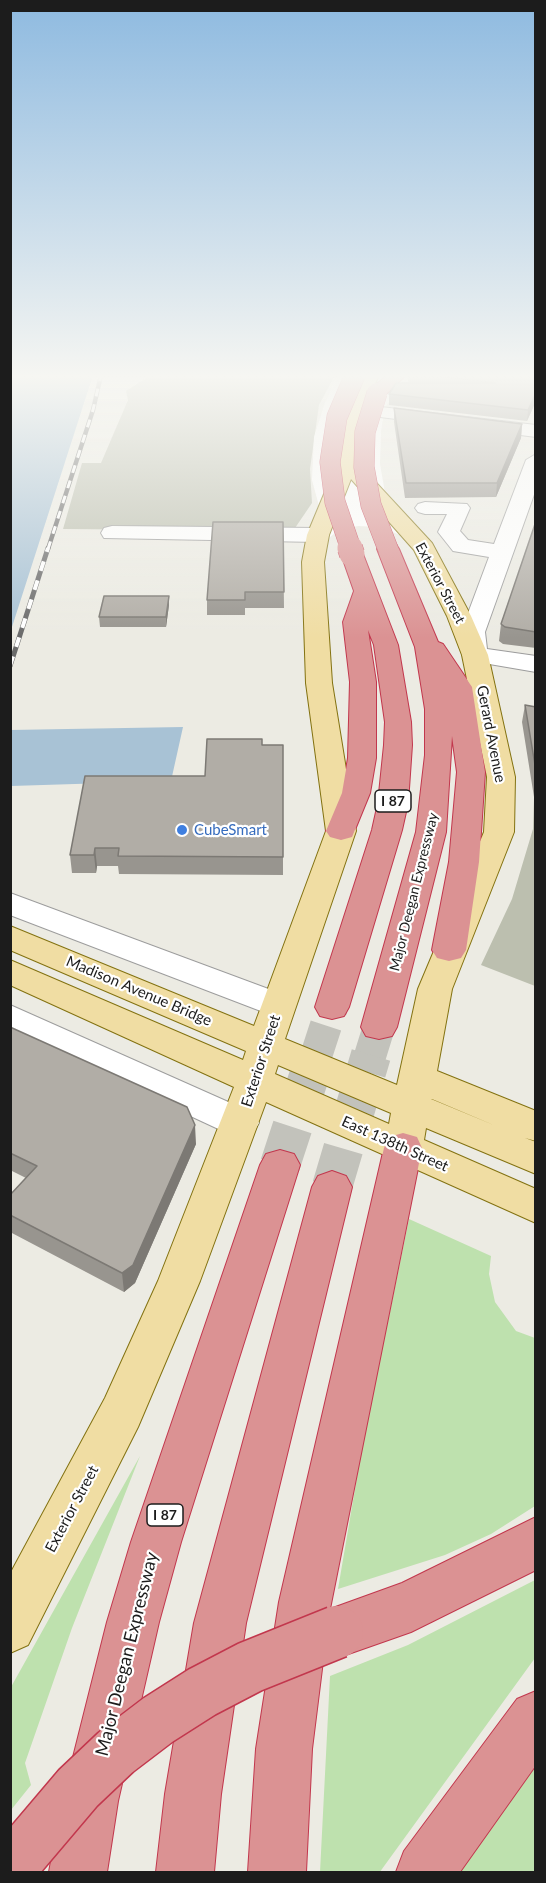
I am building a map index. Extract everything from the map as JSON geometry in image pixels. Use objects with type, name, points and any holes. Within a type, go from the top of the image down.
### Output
[{"type":"highway","name":"I 87","points":[[330,463],[335,502],[352,554],[380,625],[390,664],[398,722],[397,769],[387,830],[332,1007]]},
{"type":"highway","name":"Major Deegan Expressway","points":[[364,463],[371,505],[422,630],[438,709],[439,755],[435,806],[425,859],[379,1027]]},
{"type":"highway","points":[[341,831],[356,793],[362,758],[363,682],[356,622],[366,591]]},
{"type":"highway","points":[[422,630],[459,687],[469,746],[470,800],[466,851],[449,950]]},
{"type":"highway","points":[[277,1872],[284,1749],[305,1602],[411,1110]]},
{"type":"highway","name":"Major Deegan Expressway","points":[[78,1872],[111,1708],[136,1610],[156,1542],[280,1165]]},
{"type":"highway","points":[[185,1872],[193,1794],[220,1623],[332,1187]]},
{"type":"highway","points":[[11,1868],[78,1788],[116,1752],[158,1720],[202,1692],[250,1667],[337,1632],[411,1606],[473,1576],[536,1541]]},
{"type":"highway","points":[[425,1872],[536,1718]]},
{"type":"main road","name":"Exterior Street","points":[[10,1627],[143,1367],[240,1123],[278,1005],[341,831],[319,683],[313,573],[318,535],[347,464],[423,548],[459,616],[475,655]]},
{"type":"main road","points":[[336,489],[351,485],[370,488]]},
{"type":"main road","name":"Gerard Avenue","points":[[411,1110],[435,989],[499,832],[501,812],[499,766],[475,655]]},
{"type":"main road","points":[[16,950],[261,1063]]},
{"type":"main road","name":"East 138th Street","points":[[261,1063],[411,1110],[536,1160]]},
{"type":"main road","points":[[411,1110],[536,1127]]},
{"type":"main road","name":"East 138th Street","points":[[411,1110],[536,1207]]},
{"type":"street","name":"Gerard Avenue","points":[[475,655],[474,622],[535,463]]},
{"type":"street","points":[[425,508],[460,508],[449,532],[461,546],[501,552]]},
{"type":"street","points":[[112,533],[318,535]]},
{"type":"street","points":[[475,655],[536,664]]},
{"type":"street","points":[[10,903],[278,1005]]},
{"type":"street","points":[[10,1017],[240,1123]]},
{"type":"shaded area","points":[[82,463],[311,463],[312,503],[293,531],[63,529]]},
{"type":"shaded area","points":[[534,798],[536,798],[535,986],[481,965],[512,899],[533,829]]},
{"type":"green space","points":[[409,1219],[491,1256],[489,1274],[495,1302],[516,1331],[535,1338],[535,1506],[491,1534],[445,1555],[338,1589],[363,1442]]},
{"type":"green space","points":[[140,1456],[72,1628],[25,1763],[31,1785],[11,1810],[11,1687]]},
{"type":"green space","points":[[535,1580],[535,1658],[380,1872],[320,1872],[330,1676],[408,1645]]},
{"type":"green space","points":[[535,1767],[535,1872],[460,1872],[485,1836]]},
{"type":"water","points":[[10,463],[65,463],[11,630]]},
{"type":"water","points":[[183,727],[171,781],[11,786],[10,730]]},
{"type":"pier","points":[[313,463],[380,463],[386,499],[400,535],[381,527],[358,526],[338,530],[328,539],[312,480]]},
{"type":"building","points":[[403,463],[506,463],[497,483],[406,483]]},
{"type":"building","points":[[213,522],[283,522],[284,592],[245,592],[245,600],[207,600]]},
{"type":"building","points":[[535,524],[536,632],[505,627],[501,624]]},
{"type":"building","points":[[104,596],[169,596],[166,617],[99,617]]},
{"type":"building","points":[[525,705],[536,707],[536,771]]},
{"type":"building","name":"CubeSmart","points":[[207,739],[262,739],[262,745],[283,745],[283,857],[118,856],[119,848],[95,848],[94,855],[70,855],[85,776],[205,776]]},
{"type":"building","points":[[10,1027],[187,1107],[195,1125],[133,1265],[122,1273],[10,1215],[10,1195],[37,1166],[10,1153]]},
{"type":"tunnel","points":[[316,1056],[332,1007]]},
{"type":"tunnel","points":[[370,1056],[379,1027]]},
{"type":"tunnel","points":[[280,1165],[316,1055]]},
{"type":"tunnel","points":[[332,1187],[371,1055]]},
{"type":"railway","points":[[48,549],[76,463]]},
{"type":"railway","points":[[10,666],[48,548]]},
{"type":"place","name":"CubeSmart","points":[[182,830]]}]
